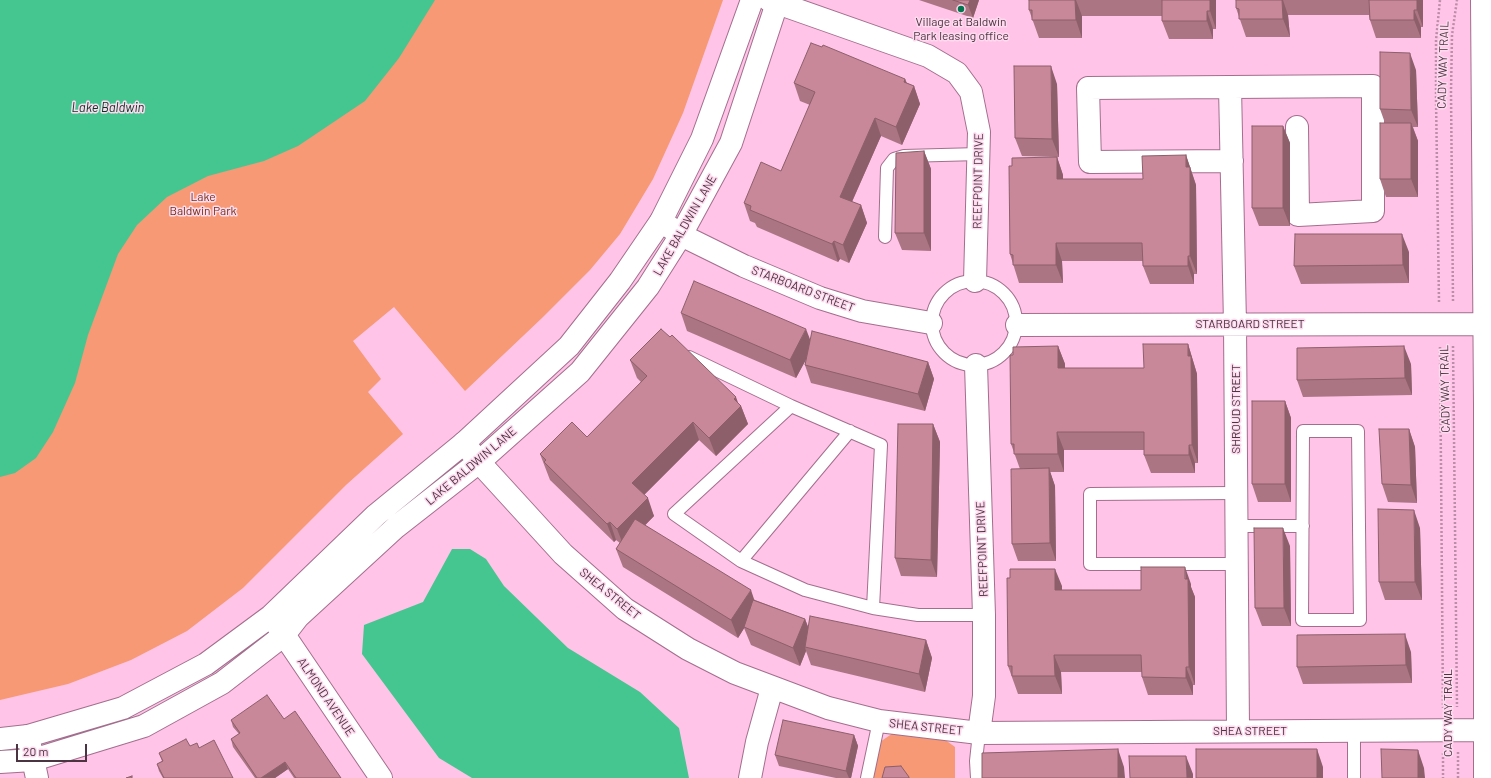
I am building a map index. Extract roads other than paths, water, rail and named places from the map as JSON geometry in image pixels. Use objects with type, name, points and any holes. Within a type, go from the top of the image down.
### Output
[{"type":"street","name":"LAKE BALDWIN LANE","points":[[0,739],[28,736],[123,708],[206,664],[271,616],[376,514],[464,443],[569,346],[620,281],[661,221],[702,140],[752,0]]},
{"type":"street","points":[[1482,0],[1486,107],[1484,324],[1488,404],[1485,778]]},
{"type":"street","name":"LAKE BALDWIN LANE","points":[[0,762],[35,769],[144,726],[222,682],[284,635],[298,617],[396,527],[479,462],[580,372],[648,287],[682,235],[732,143],[775,1]]},
{"type":"street","name":"REEFPOINT DRIVE","points":[[775,1],[928,56],[957,73],[971,92],[980,132],[975,281]]},
{"type":"street","points":[[1232,161],[1090,162],[1088,88],[1373,86],[1373,211],[1298,214],[1298,127]]},
{"type":"street","name":"SHROUD STREET","points":[[1230,87],[1235,324],[1238,731]]},
{"type":"street","name":"STARBOARD STREET","points":[[661,221],[682,235],[750,269],[820,298],[862,311],[931,323]]},
{"type":"street","name":"STARBOARD STREET","points":[[1017,325],[1484,324]]},
{"type":"street","name":"REEFPOINT DRIVE","points":[[976,364],[984,615],[984,696],[979,733]]},
{"type":"street","name":"SHEA STREET","points":[[464,443],[479,462],[563,554],[625,609],[688,649],[735,673],[828,708],[879,721],[979,733],[1485,730]]},
{"type":"street","name":"ALMOND AVENUE","points":[[271,616],[381,778]]},
{"type":"street","points":[[750,778],[757,742],[772,688]]},
{"type":"street","points":[[28,736],[35,769]]},
{"type":"lane","points":[[885,237],[887,168],[894,159],[904,156],[979,154]]},
{"type":"lane","points":[[975,281],[988,283],[1000,290],[1010,300],[1015,312],[1017,325],[1014,339],[1006,351],[995,360],[982,364],[968,364],[954,360],[943,352],[935,340],[931,323],[940,299],[950,289],[962,283],[975,281]]},
{"type":"lane","points":[[689,357],[791,406],[881,445],[873,608]]},
{"type":"lane","points":[[791,406],[674,514],[742,561],[805,590],[873,608],[918,615],[984,615]]},
{"type":"lane","points":[[742,561],[850,431]]},
{"type":"lane","points":[[1303,431],[1358,431],[1360,620],[1302,620],[1303,526],[1303,431]]},
{"type":"lane","points":[[1236,494],[1090,494],[1090,564],[1237,564]]},
{"type":"lane","points":[[1236,526],[1303,526]]},
{"type":"lane","points":[[867,778],[879,721]]},
{"type":"lane","points":[[1354,731],[1354,778]]},
{"type":"lane","points":[[977,778],[976,761],[979,733]]},
{"type":"water","name":"Lake Baldwin","points":[[0,0],[435,0],[399,58],[365,101],[298,146],[264,161],[208,176],[167,197],[137,225],[118,254],[88,335],[75,383],[53,432],[36,458],[15,473],[0,477]]},
{"type":"water","points":[[452,549],[470,549],[486,559],[504,586],[568,648],[640,692],[679,728],[689,778],[472,778],[439,758],[362,654],[364,625],[423,602]]},
{"type":"place","name":"Village at Baldwin Park leasing office","points":[[961,9]]},
{"type":"park label","name":"Lake Baldwin Park","points":[[203,204]]}]
